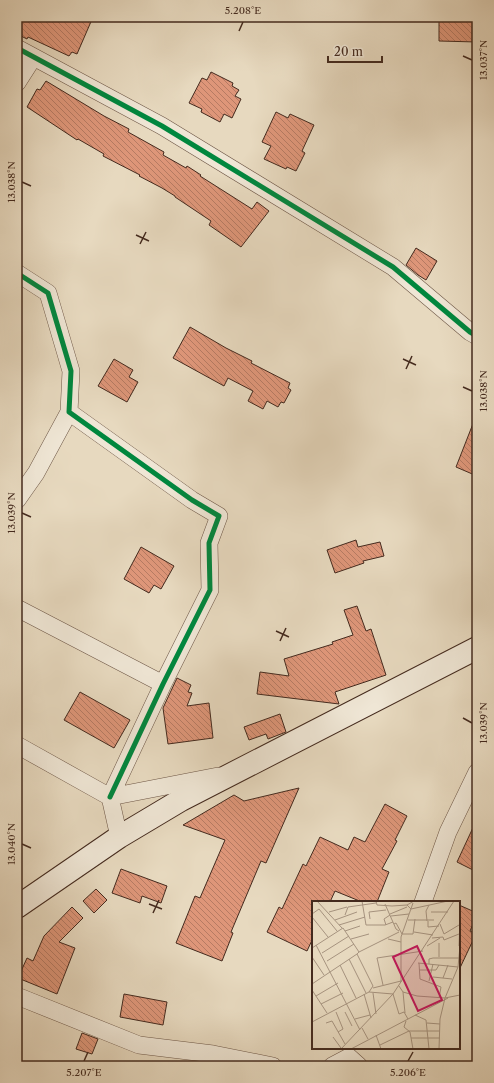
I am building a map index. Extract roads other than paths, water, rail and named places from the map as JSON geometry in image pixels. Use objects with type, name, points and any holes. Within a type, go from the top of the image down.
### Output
[{"type":"street","points":[[17,48],[33,58],[162,126],[393,266],[470,332],[477,336]]},
{"type":"street","points":[[17,83],[33,58]]},
{"type":"street","points":[[17,273],[48,293],[71,371],[69,412],[36,473],[17,500]]},
{"type":"street","points":[[69,412],[192,500],[219,516],[209,543],[210,590],[163,684],[110,797],[119,837]]},
{"type":"street","points":[[17,608],[163,684]]},
{"type":"street","points":[[17,907],[119,837],[181,800],[477,648]]},
{"type":"street","points":[[17,745],[110,797],[233,773]]},
{"type":"street","points":[[422,901],[448,832],[477,772]]},
{"type":"street","points":[[17,996],[139,1045],[213,1054],[273,1066]]},
{"type":"street","points":[[332,1066],[352,1059]]}]
